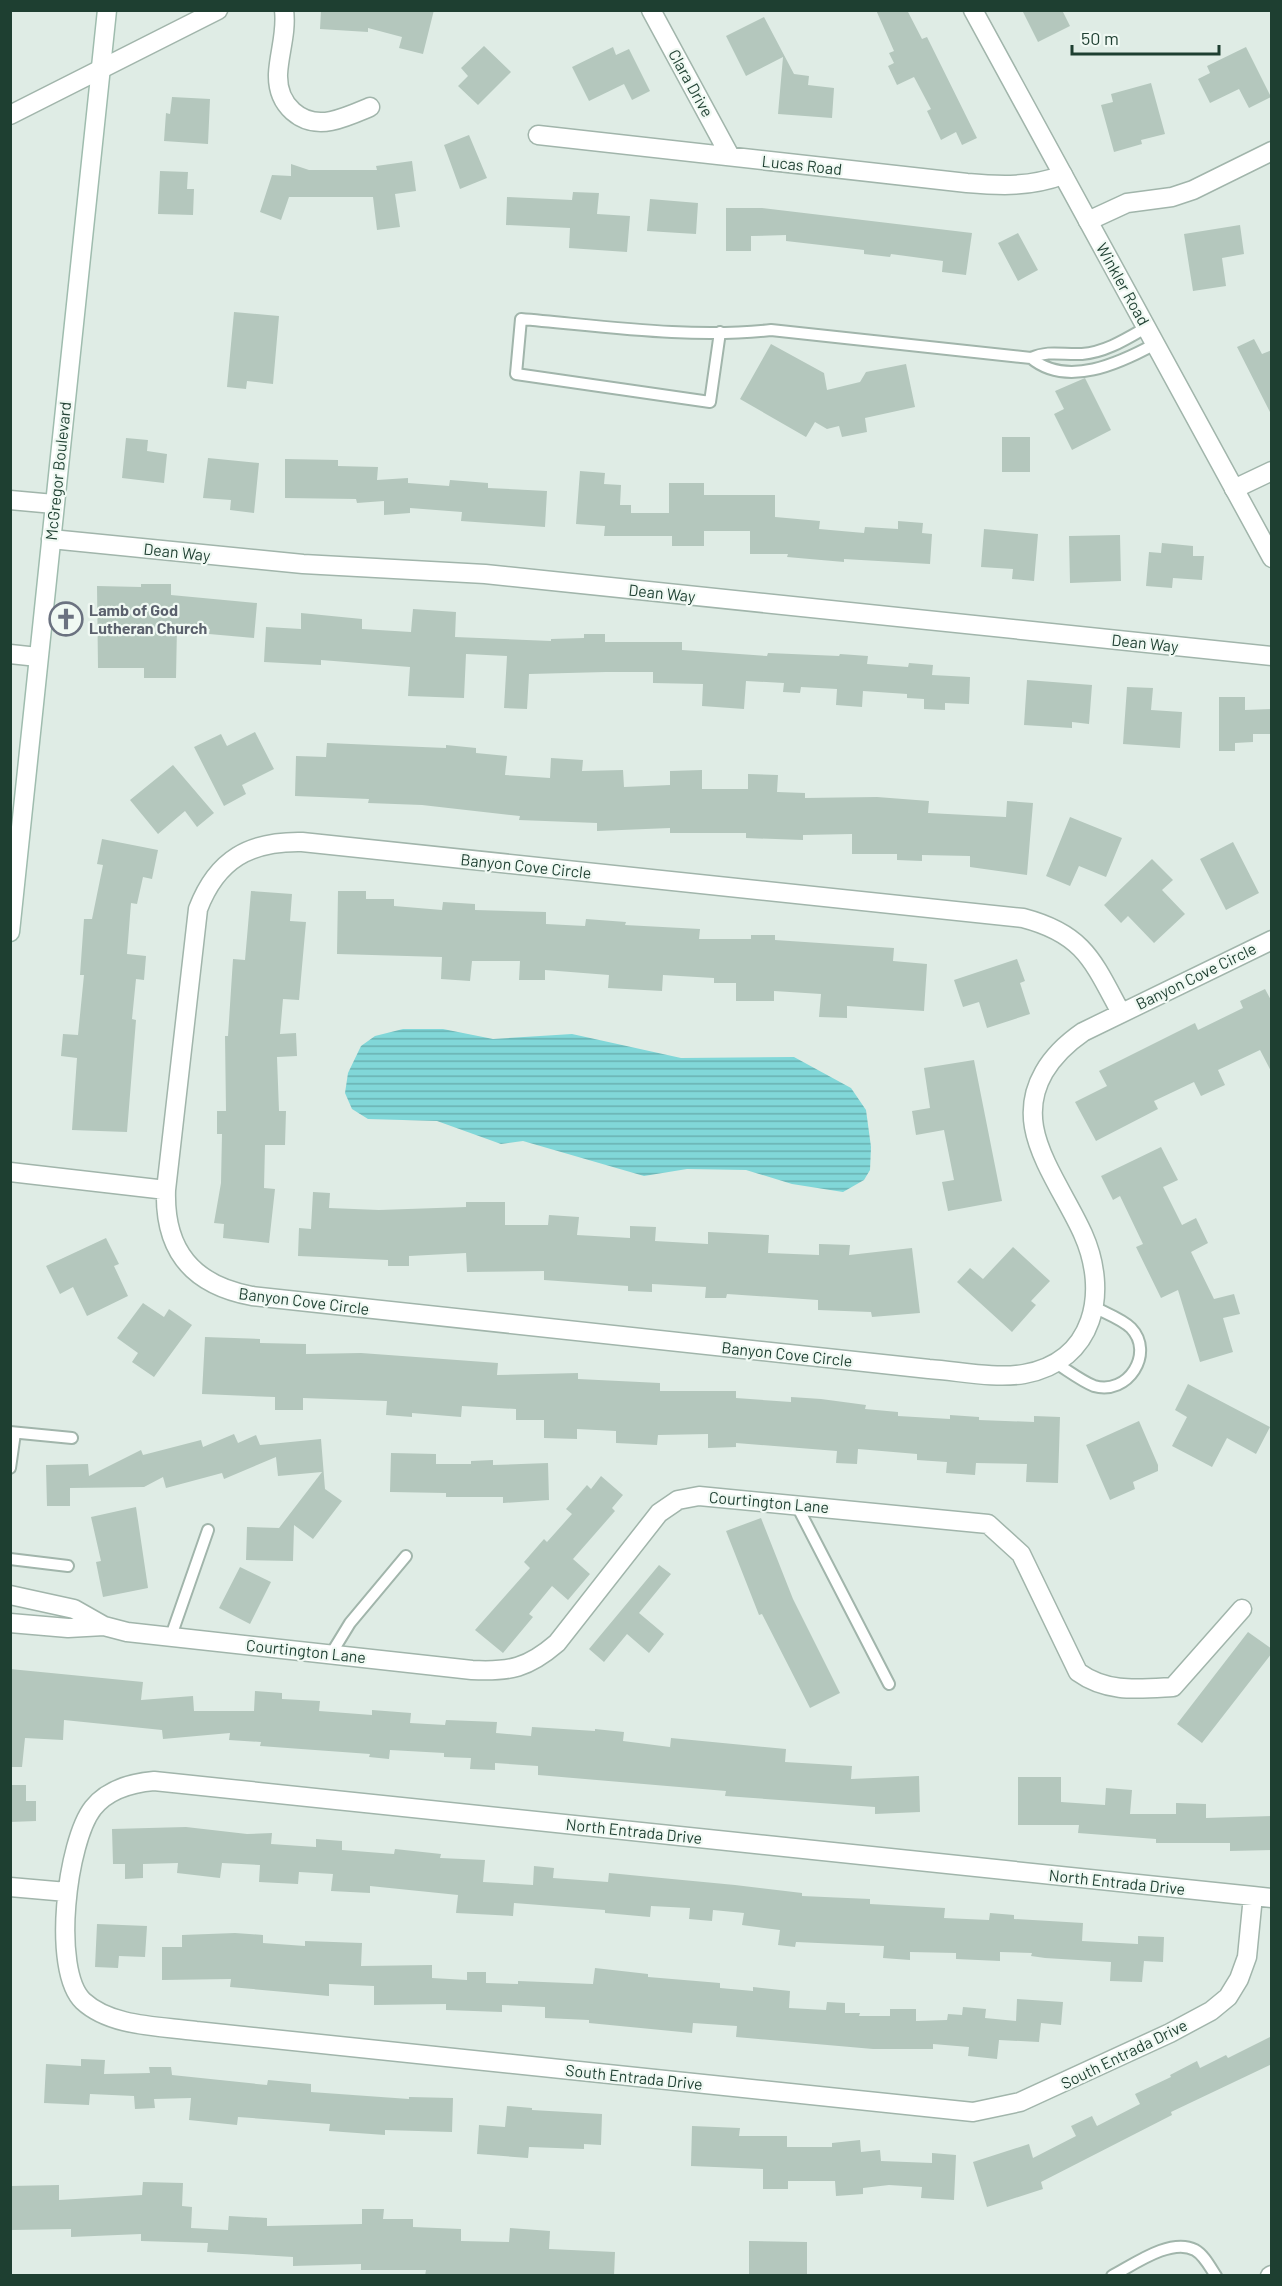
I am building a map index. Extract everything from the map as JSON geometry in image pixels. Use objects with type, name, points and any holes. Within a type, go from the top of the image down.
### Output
[{"type":"street","name":"McGregor Boulevard","points":[[10,932],[107,10]]},
{"type":"street","points":[[10,114],[218,10]]},
{"type":"street","points":[[284,10],[278,84],[281,96],[292,112],[300,117],[321,122],[344,117],[370,107]]},
{"type":"street","name":"Clara Drive","points":[[651,10],[730,156]]},
{"type":"street","name":"Winkler Road","points":[[973,10],[1272,558]]},
{"type":"street","name":"Lucas Road","points":[[538,135],[1018,187],[1041,183],[1064,175]]},
{"type":"street","points":[[1088,221],[1127,203],[1172,197],[1193,190],[1272,151]]},
{"type":"street","points":[[1234,489],[1272,471]]},
{"type":"street","points":[[10,500],[54,504]]},
{"type":"street","name":"Dean Way","points":[[51,539],[303,564],[485,574],[1272,656]]},
{"type":"street","points":[[10,654],[38,657]]},
{"type":"street","name":"Banyon Cove Circle","points":[[1121,1013],[1095,965],[1081,947],[1064,933],[1023,918],[302,842],[281,842],[258,846],[238,855],[219,870],[206,889],[198,909],[166,1190],[165,1211],[169,1232],[179,1253],[193,1270],[210,1284],[232,1292],[940,1370],[1024,1374],[1054,1362],[1080,1340],[1094,1307],[1096,1274],[1091,1253],[1034,1128],[1033,1104],[1049,1062],[1064,1045],[1121,1013],[1272,940]]},
{"type":"street","points":[[10,1172],[166,1190]]},
{"type":"street","name":"Courtington Lane","points":[[10,1623],[68,1628],[104,1626],[171,1636],[472,1670],[498,1671],[521,1667],[541,1657],[557,1642],[644,1529],[659,1513],[678,1500],[699,1496],[722,1496],[988,1524],[1021,1554],[1078,1672],[1095,1684],[1116,1688],[1173,1687],[1242,1609]]},
{"type":"street","name":"Courtington Lane","points":[[10,1595],[74,1609],[104,1626]]},
{"type":"street","name":"North Entrada Drive","points":[[67,1892],[74,1845],[82,1824],[94,1806],[111,1792],[132,1783],[154,1781],[1272,1898]]},
{"type":"street","points":[[10,1887],[67,1892]]},
{"type":"street","name":"South Entrada Drive","points":[[67,1892],[66,1936],[72,1980],[81,1999],[99,2013],[120,2020],[196,2031],[974,2112],[1020,2102],[1170,2033],[1211,2011],[1228,1997],[1243,1968],[1247,1957],[1253,1896]]},
{"type":"lane","points":[[720,332],[710,402],[516,374],[521,319],[720,332],[771,330],[1031,358],[1046,352],[1082,354],[1105,350],[1147,327]]},
{"type":"lane","points":[[1031,358],[1043,368],[1057,371],[1096,369],[1115,363],[1155,344]]},
{"type":"lane","points":[[1054,1362],[1094,1386],[1110,1387],[1131,1377],[1140,1361],[1138,1339],[1130,1327],[1094,1307]]},
{"type":"lane","points":[[10,1468],[13,1433],[72,1438]]},
{"type":"lane","points":[[796,1504],[889,1684]]},
{"type":"lane","points":[[171,1636],[208,1530]]},
{"type":"lane","points":[[331,1654],[350,1623],[406,1556]]},
{"type":"lane","points":[[10,1559],[68,1566]]},
{"type":"lane","points":[[1112,2276],[1163,2251],[1179,2247],[1197,2251],[1216,2276]]},
{"type":"water","points":[[403,1029],[443,1029],[493,1039],[572,1034],[681,1058],[794,1057],[851,1088],[866,1110],[871,1147],[870,1170],[864,1180],[843,1192],[792,1184],[746,1170],[687,1169],[644,1176],[523,1141],[501,1144],[437,1121],[368,1119],[352,1109],[345,1093],[348,1073],[361,1046],[375,1036]]},
{"type":"building","points":[[321,10],[434,10],[423,54],[399,48],[402,37],[368,28],[368,32],[320,29]]},
{"type":"building","points":[[876,10],[907,10],[922,39],[927,37],[977,138],[962,145],[956,132],[941,140],[927,111],[931,109],[914,77],[897,85],[888,66],[894,63],[889,53],[894,51]]},
{"type":"building","points":[[1022,10],[1062,10],[1070,26],[1038,42]]},
{"type":"building","points":[[764,17],[794,74],[809,76],[808,85],[834,88],[832,118],[778,114],[783,57],[746,76],[726,36]]},
{"type":"building","points":[[484,46],[511,72],[478,105],[458,86],[468,76],[461,68]]},
{"type":"building","points":[[613,47],[616,55],[629,49],[650,91],[632,100],[624,84],[589,101],[572,67]]},
{"type":"building","points":[[1246,47],[1271,97],[1249,108],[1239,89],[1210,103],[1198,79],[1210,73],[1207,66]]},
{"type":"building","points":[[1151,83],[1165,134],[1141,140],[1142,144],[1114,152],[1101,105],[1113,102],[1111,94]]},
{"type":"building","points":[[172,97],[210,99],[208,144],[164,141],[166,113],[170,114]]},
{"type":"building","points":[[469,135],[487,178],[460,189],[444,145]]},
{"type":"building","points":[[412,161],[416,191],[395,194],[400,227],[377,230],[373,197],[289,197],[281,220],[260,212],[272,175],[291,176],[291,164],[309,170],[377,170],[376,166]]},
{"type":"building","points":[[160,171],[188,172],[187,189],[194,189],[193,215],[158,214]]},
{"type":"building","points":[[573,192],[599,193],[597,214],[630,216],[627,252],[569,248],[570,228],[506,225],[507,197],[572,200]]},
{"type":"building","points":[[650,199],[698,203],[696,234],[647,231]]},
{"type":"building","points":[[726,208],[762,208],[972,233],[966,275],[942,272],[943,261],[891,254],[890,257],[864,254],[864,250],[786,241],[786,235],[751,236],[751,251],[726,251]]},
{"type":"building","points":[[1240,225],[1244,254],[1222,258],[1226,286],[1193,291],[1184,234]]},
{"type":"building","points":[[1018,233],[1038,270],[1018,281],[998,243]]},
{"type":"building","points":[[234,312],[279,316],[273,384],[247,381],[246,389],[227,387]]},
{"type":"building","points":[[1254,339],[1262,354],[1272,350],[1272,416],[1237,347]]},
{"type":"building","points":[[771,344],[824,373],[827,390],[860,382],[866,372],[906,364],[915,407],[865,418],[867,432],[842,437],[839,426],[827,429],[815,422],[806,437],[740,399]]},
{"type":"building","points":[[1085,378],[1111,430],[1072,450],[1054,414],[1064,409],[1055,391]]},
{"type":"building","points":[[1002,437],[1030,437],[1030,472],[1002,472]]},
{"type":"building","points":[[126,438],[148,440],[147,451],[167,454],[164,483],[122,478]]},
{"type":"building","points":[[208,458],[259,463],[254,513],[230,510],[231,500],[203,498]]},
{"type":"building","points":[[285,459],[338,460],[338,466],[378,467],[377,480],[408,478],[408,483],[449,486],[450,480],[488,483],[488,488],[547,491],[545,527],[461,521],[462,512],[410,508],[410,513],[384,515],[384,501],[357,503],[356,499],[285,498]]},
{"type":"building","points":[[580,471],[605,473],[604,484],[621,485],[620,505],[631,505],[631,513],[669,513],[669,483],[704,483],[704,495],[775,495],[775,517],[820,521],[819,529],[864,533],[865,527],[898,529],[898,521],[923,523],[922,533],[932,534],[930,564],[844,559],[844,562],[787,557],[788,554],[750,554],[750,531],[704,531],[704,546],[672,546],[672,536],[604,536],[605,526],[576,524]]},
{"type":"building","points":[[984,529],[1038,534],[1034,581],[1012,579],[1013,569],[981,567]]},
{"type":"building","points":[[1120,535],[1121,581],[1070,583],[1069,536]]},
{"type":"building","points":[[1162,543],[1193,546],[1193,556],[1204,556],[1202,580],[1173,578],[1172,588],[1146,586],[1149,552],[1161,553]]},
{"type":"building","points":[[141,584],[171,584],[171,595],[257,603],[254,638],[209,634],[210,629],[177,626],[176,678],[144,678],[144,668],[98,668],[97,586],[141,587]]},
{"type":"building","points":[[413,609],[456,612],[455,637],[551,641],[551,639],[584,638],[584,634],[605,634],[605,642],[682,642],[682,650],[767,656],[768,653],[839,656],[840,654],[868,656],[867,664],[908,667],[909,663],[933,665],[932,675],[970,677],[969,704],[945,703],[945,710],[924,709],[924,699],[907,698],[907,694],[863,691],[862,707],[836,705],[837,689],[801,687],[800,693],[783,692],[784,683],[746,681],[744,709],[702,706],[703,684],[653,683],[653,672],[606,672],[529,674],[527,709],[504,708],[507,656],[466,654],[464,698],[408,696],[410,667],[321,660],[321,665],[264,662],[266,627],[301,629],[301,613],[362,619],[362,629],[411,632]]},
{"type":"building","points":[[1027,680],[1092,685],[1089,724],[1072,722],[1072,728],[1024,725]]},
{"type":"building","points":[[1127,687],[1153,688],[1151,710],[1182,712],[1180,748],[1123,744]]},
{"type":"building","points":[[1219,697],[1245,697],[1245,710],[1272,709],[1272,734],[1253,734],[1253,742],[1235,743],[1235,751],[1219,751]]},
{"type":"building","points":[[255,732],[274,769],[242,785],[246,794],[224,806],[194,747],[221,734],[227,746]]},
{"type":"building","points":[[327,743],[446,748],[446,745],[476,748],[476,753],[507,756],[505,775],[550,778],[551,758],[583,760],[582,771],[623,770],[624,787],[670,785],[670,771],[702,770],[702,789],[748,789],[748,774],[778,775],[777,792],[805,793],[805,798],[877,797],[929,801],[928,813],[1006,817],[1007,801],[1033,803],[1027,875],[970,867],[970,856],[922,855],[922,861],[897,860],[897,854],[852,854],[852,834],[803,835],[803,840],[746,838],[746,833],[670,833],[670,828],[597,831],[597,823],[519,820],[520,816],[422,805],[368,803],[369,799],[295,796],[296,756],[326,757]]},
{"type":"building","points":[[173,765],[214,813],[197,827],[185,811],[158,834],[130,800]]},
{"type":"building","points":[[1070,817],[1122,838],[1106,877],[1079,866],[1070,886],[1046,876]]},
{"type":"building","points":[[102,839],[158,850],[152,879],[143,877],[137,904],[131,903],[127,954],[146,956],[144,980],[136,979],[132,1019],[136,1020],[127,1132],[72,1130],[77,1058],[61,1056],[63,1034],[78,1035],[84,975],[80,975],[84,919],[92,919],[103,865],[97,864]]},
{"type":"building","points":[[1233,842],[1259,893],[1226,910],[1200,859]]},
{"type":"building","points":[[1152,859],[1173,880],[1162,890],[1185,914],[1154,943],[1128,916],[1121,923],[1104,905]]},
{"type":"building","points":[[251,891],[292,894],[290,921],[306,922],[299,1000],[283,999],[280,1034],[296,1033],[297,1056],[277,1057],[279,1111],[286,1111],[285,1145],[265,1145],[264,1188],[275,1189],[269,1243],[223,1238],[224,1224],[214,1223],[221,1183],[222,1134],[217,1134],[217,1111],[226,1111],[225,1036],[228,1036],[233,959],[245,960]]},
{"type":"building","points":[[338,891],[366,891],[366,899],[394,899],[394,906],[442,910],[443,902],[475,904],[475,910],[546,912],[546,924],[585,926],[586,919],[626,922],[625,925],[700,929],[699,939],[751,939],[751,935],[775,935],[775,940],[894,948],[893,961],[927,964],[924,1011],[847,1006],[847,1018],[819,1017],[821,994],[774,991],[774,1001],[736,1001],[736,983],[714,983],[714,978],[663,975],[662,991],[608,988],[609,975],[545,970],[545,980],[519,980],[520,961],[472,961],[470,981],[441,979],[442,957],[337,954]]},
{"type":"building","points":[[1017,959],[1025,981],[1020,983],[1030,1014],[987,1028],[979,1002],[963,1007],[954,980]]},
{"type":"building","points":[[1265,989],[1272,1002],[1272,1073],[1260,1050],[1218,1070],[1225,1085],[1201,1096],[1194,1082],[1154,1101],[1158,1109],[1096,1141],[1075,1102],[1107,1086],[1099,1071],[1195,1023],[1198,1030],[1243,1008],[1240,1001]]},
{"type":"building","points":[[974,1060],[1002,1201],[948,1211],[942,1182],[954,1180],[944,1130],[916,1135],[912,1111],[930,1108],[924,1068]]},
{"type":"building","points":[[1161,1147],[1178,1180],[1163,1187],[1182,1225],[1196,1218],[1208,1243],[1191,1252],[1214,1299],[1234,1294],[1240,1314],[1223,1318],[1233,1352],[1200,1362],[1178,1290],[1161,1298],[1136,1247],[1143,1244],[1120,1196],[1113,1200],[1101,1176]]},
{"type":"building","points":[[313,1192],[330,1193],[329,1208],[379,1210],[466,1207],[466,1202],[505,1202],[505,1225],[548,1225],[549,1215],[579,1217],[577,1235],[630,1238],[630,1226],[656,1227],[655,1241],[708,1244],[708,1232],[769,1235],[768,1253],[819,1255],[819,1244],[850,1245],[849,1255],[912,1248],[920,1313],[872,1317],[871,1312],[818,1310],[818,1300],[727,1294],[726,1298],[705,1298],[706,1287],[652,1284],[652,1292],[628,1291],[628,1286],[544,1280],[544,1271],[467,1272],[466,1253],[409,1256],[409,1266],[388,1266],[388,1260],[298,1256],[299,1228],[311,1229]]},
{"type":"building","points":[[106,1238],[119,1264],[114,1266],[128,1296],[87,1316],[73,1287],[60,1294],[46,1266]]},
{"type":"building","points":[[1013,1247],[1050,1281],[1031,1301],[1036,1305],[1012,1332],[957,1282],[970,1268],[983,1279]]},
{"type":"building","points":[[143,1303],[164,1317],[169,1309],[192,1325],[154,1377],[132,1362],[138,1353],[117,1338]]},
{"type":"building","points":[[205,1337],[260,1339],[260,1343],[306,1344],[306,1354],[361,1353],[498,1363],[497,1375],[578,1373],[578,1379],[660,1383],[660,1391],[736,1391],[736,1398],[791,1402],[791,1397],[821,1399],[866,1405],[865,1409],[898,1412],[898,1416],[950,1419],[950,1415],[979,1417],[979,1420],[1034,1422],[1034,1416],[1060,1417],[1058,1483],[1026,1482],[1027,1464],[976,1463],[975,1475],[946,1473],[947,1462],[917,1460],[917,1454],[858,1449],[857,1464],[836,1463],[837,1451],[736,1443],[736,1447],[708,1448],[708,1434],[658,1435],[657,1445],[616,1443],[616,1431],[577,1429],[577,1439],[544,1438],[544,1420],[516,1420],[516,1409],[462,1406],[461,1417],[412,1413],[412,1417],[386,1415],[387,1401],[303,1398],[303,1410],[275,1410],[275,1397],[202,1394]]},
{"type":"building","points":[[1188,1384],[1270,1427],[1256,1454],[1227,1438],[1212,1467],[1172,1446],[1187,1417],[1175,1410]]},
{"type":"building","points":[[1139,1421],[1158,1465],[1158,1471],[1133,1482],[1135,1489],[1110,1500],[1086,1445]]},
{"type":"building","points":[[234,1434],[238,1443],[256,1435],[260,1445],[321,1439],[325,1489],[342,1501],[313,1539],[294,1525],[293,1561],[246,1560],[247,1527],[279,1528],[322,1472],[278,1476],[276,1457],[224,1479],[222,1473],[166,1488],[163,1477],[144,1487],[70,1488],[70,1506],[47,1506],[46,1465],[88,1464],[89,1476],[141,1450],[143,1455],[201,1440],[203,1447]]},
{"type":"building","points":[[391,1453],[436,1454],[436,1464],[471,1464],[471,1461],[493,1460],[493,1465],[548,1463],[549,1500],[503,1503],[503,1497],[446,1497],[446,1493],[390,1492]]},
{"type":"building","points":[[601,1476],[623,1495],[612,1508],[615,1511],[573,1559],[590,1574],[568,1600],[552,1586],[529,1614],[533,1617],[503,1653],[475,1630],[530,1568],[524,1562],[544,1539],[547,1542],[572,1514],[566,1509],[587,1485],[591,1489]]},
{"type":"building","points":[[136,1507],[148,1588],[103,1597],[96,1562],[101,1561],[91,1517]]},
{"type":"building","points":[[761,1518],[793,1599],[840,1693],[810,1708],[762,1614],[759,1615],[726,1531]]},
{"type":"building","points":[[659,1565],[671,1574],[639,1613],[664,1634],[649,1653],[627,1634],[604,1662],[589,1649]]},
{"type":"building","points":[[240,1567],[271,1582],[250,1624],[219,1608]]},
{"type":"building","points":[[1248,1632],[1272,1649],[1272,1653],[1202,1743],[1177,1724]]},
{"type":"building","points":[[10,1669],[143,1682],[141,1700],[193,1696],[194,1711],[254,1711],[255,1691],[282,1693],[282,1699],[320,1701],[319,1711],[372,1715],[372,1710],[411,1713],[410,1723],[445,1725],[446,1720],[497,1722],[496,1733],[531,1736],[532,1727],[595,1731],[595,1729],[624,1732],[623,1741],[670,1747],[671,1738],[786,1749],[785,1762],[852,1766],[851,1779],[919,1776],[920,1812],[875,1814],[875,1807],[725,1796],[726,1791],[538,1775],[538,1766],[495,1763],[495,1770],[470,1769],[471,1758],[444,1757],[444,1753],[390,1750],[389,1759],[369,1757],[370,1754],[260,1746],[261,1742],[229,1740],[230,1733],[163,1739],[162,1730],[64,1720],[63,1740],[25,1738],[22,1767],[10,1767]]},
{"type":"building","points":[[1018,1777],[1061,1777],[1061,1802],[1105,1805],[1106,1788],[1132,1790],[1130,1814],[1176,1814],[1176,1803],[1206,1804],[1206,1818],[1272,1816],[1272,1850],[1230,1851],[1230,1843],[1156,1843],[1156,1839],[1078,1833],[1079,1825],[1018,1825]]},
{"type":"building","points":[[10,1785],[26,1785],[26,1801],[36,1801],[36,1821],[10,1822]]},
{"type":"building","points":[[186,1827],[247,1834],[272,1833],[271,1844],[316,1847],[316,1839],[342,1841],[342,1850],[394,1854],[395,1849],[441,1854],[440,1858],[485,1860],[483,1882],[533,1885],[534,1866],[554,1868],[553,1878],[608,1882],[609,1873],[735,1885],[802,1893],[802,1896],[870,1899],[870,1904],[945,1908],[944,1918],[989,1920],[990,1913],[1014,1915],[1014,1919],[1083,1923],[1082,1941],[1138,1944],[1138,1936],[1164,1937],[1163,1962],[1144,1961],[1142,1982],[1110,1981],[1111,1962],[1045,1958],[1031,1956],[1032,1953],[1000,1952],[1000,1961],[956,1959],[956,1953],[910,1952],[910,1960],[883,1958],[884,1946],[796,1942],[795,1947],[778,1945],[780,1930],[742,1925],[744,1913],[713,1910],[712,1921],[689,1919],[690,1908],[651,1906],[650,1917],[605,1913],[605,1910],[514,1903],[513,1916],[456,1913],[458,1895],[370,1886],[370,1893],[331,1891],[333,1874],[299,1872],[298,1884],[259,1882],[260,1865],[222,1863],[220,1878],[177,1873],[178,1863],[143,1864],[143,1878],[125,1879],[125,1864],[113,1864],[112,1829]]},
{"type":"building","points":[[97,1924],[147,1926],[145,1957],[119,1956],[118,1968],[95,1967]]},
{"type":"building","points":[[235,1933],[263,1935],[263,1943],[305,1946],[305,1941],[362,1943],[361,1966],[432,1965],[432,1978],[467,1980],[467,1972],[486,1972],[486,1983],[518,1984],[518,1981],[593,1984],[595,1968],[648,1974],[648,1977],[720,1983],[720,1988],[753,1991],[753,1987],[790,1991],[789,2008],[826,2010],[827,2002],[845,2003],[845,2013],[860,2013],[859,2016],[890,2016],[890,2009],[916,2009],[916,2021],[947,2020],[948,2014],[962,2015],[963,2007],[986,2009],[985,2018],[1016,2021],[1017,1999],[1063,2002],[1061,2025],[1041,2023],[1039,2042],[999,2040],[997,2059],[968,2056],[969,2047],[933,2044],[933,2049],[873,2049],[736,2037],[737,2026],[693,2023],[692,2033],[589,2023],[589,2020],[545,2018],[545,2007],[502,2005],[502,2012],[446,2010],[446,2004],[374,2005],[374,1986],[329,1984],[329,1996],[230,1987],[231,1979],[162,1980],[162,1947],[182,1947],[182,1935]]},
{"type":"building","points":[[1272,2036],[1272,2064],[1171,2112],[1172,2115],[1041,2182],[1043,2189],[987,2207],[973,2162],[1029,2144],[1033,2158],[1076,2136],[1071,2126],[1092,2116],[1097,2126],[1140,2104],[1135,2094],[1171,2077],[1170,2075],[1197,2061],[1200,2068],[1226,2055],[1228,2058]]},
{"type":"building","points":[[81,2059],[105,2060],[104,2074],[150,2073],[149,2067],[171,2067],[172,2075],[267,2085],[268,2080],[311,2084],[311,2092],[409,2099],[409,2097],[453,2098],[452,2132],[385,2130],[385,2135],[329,2131],[330,2124],[238,2117],[237,2125],[189,2120],[191,2098],[154,2099],[155,2108],[135,2109],[134,2096],[90,2094],[89,2105],[44,2103],[46,2064],[81,2066]]},
{"type":"building","points":[[507,2106],[532,2108],[532,2110],[602,2114],[601,2145],[584,2144],[584,2149],[529,2147],[528,2158],[477,2154],[479,2125],[505,2127]]},
{"type":"building","points":[[692,2126],[740,2128],[739,2136],[787,2136],[787,2147],[832,2147],[832,2143],[860,2140],[861,2152],[880,2150],[881,2161],[932,2163],[932,2153],[956,2155],[954,2200],[921,2198],[922,2187],[889,2185],[863,2188],[863,2194],[836,2196],[835,2181],[788,2181],[788,2189],[763,2189],[763,2169],[691,2166]]},
{"type":"building","points":[[143,2182],[183,2183],[182,2206],[192,2207],[191,2228],[228,2230],[229,2216],[267,2218],[267,2226],[362,2224],[362,2209],[384,2209],[383,2219],[413,2219],[413,2227],[461,2229],[461,2241],[509,2242],[510,2228],[550,2231],[549,2249],[615,2252],[614,2276],[425,2276],[426,2270],[361,2270],[361,2264],[293,2266],[293,2257],[207,2252],[208,2243],[141,2241],[141,2234],[71,2237],[71,2229],[11,2230],[11,2186],[59,2185],[59,2200],[142,2195]]},
{"type":"building","points":[[749,2241],[807,2242],[807,2276],[749,2276]]},
{"type":"place","name":"Lamb of God Lutheran Church","points":[[66,619]]}]
